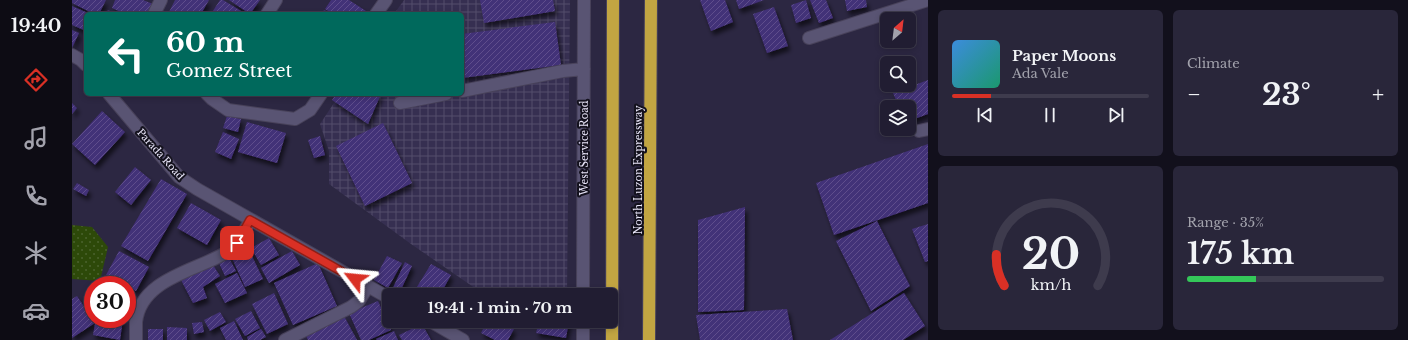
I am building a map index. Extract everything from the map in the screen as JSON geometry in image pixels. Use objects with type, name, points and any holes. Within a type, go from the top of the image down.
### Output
[{"type":"highway","points":[[612,340],[613,0]]},
{"type":"highway","name":"North Luzon Expressway","points":[[649,340],[651,0]]},
{"type":"street","points":[[155,12],[161,0]]},
{"type":"street","points":[[268,12],[276,0]]},
{"type":"street","points":[[377,12],[386,0]]},
{"type":"street","name":"West Service Road","points":[[583,288],[584,0]]},
{"type":"street","points":[[809,38],[928,0]]},
{"type":"street","points":[[72,55],[84,63]]},
{"type":"street","points":[[464,91],[564,71],[584,69]]},
{"type":"street","name":"Parada Road","points":[[111,96],[180,177],[197,190],[382,294]]},
{"type":"street","points":[[211,96],[228,110],[295,119],[310,110],[320,96]]},
{"type":"street","points":[[400,104],[437,96]]},
{"type":"street","points":[[136,340],[136,321],[146,297],[163,282],[228,252],[237,243],[250,220]]},
{"type":"street","points":[[285,340],[351,307],[359,301],[368,286]]},
{"type":"street","points":[[441,328],[456,338]]},
{"type":"street","points":[[583,328],[583,340]]},
{"type":"shaded area","points":[[404,0],[570,0],[567,288],[475,288],[411,244],[329,184],[329,151],[320,124],[339,96],[464,96],[464,12],[395,12]]},
{"type":"green space","points":[[72,225],[92,227],[108,247],[101,276],[84,276],[84,280],[72,279]]},
{"type":"building","points":[[72,0],[106,0],[100,12],[90,12],[72,3]]},
{"type":"building","points":[[115,0],[143,0],[153,4],[149,12],[121,12],[112,8]]},
{"type":"building","points":[[175,0],[209,0],[202,12],[169,12]]},
{"type":"building","points":[[220,0],[223,0],[243,12],[212,12]]},
{"type":"building","points":[[229,0],[260,0],[251,12],[247,12]]},
{"type":"building","points":[[331,0],[349,0],[366,11],[330,12],[325,9]]},
{"type":"building","points":[[480,0],[553,0],[555,11],[484,23]]},
{"type":"building","points":[[700,0],[725,0],[733,22],[711,31]]},
{"type":"building","points":[[736,0],[764,0],[739,9]]},
{"type":"building","points":[[806,0],[811,18],[796,23],[791,5]]},
{"type":"building","points":[[810,0],[826,0],[833,18],[819,23]]},
{"type":"building","points":[[845,0],[866,0],[867,7],[847,11]]},
{"type":"building","points":[[72,6],[86,12],[84,12],[84,30],[72,25]]},
{"type":"building","points":[[774,7],[788,46],[767,53],[753,14]]},
{"type":"building","points":[[555,22],[561,65],[464,78],[464,34]]},
{"type":"building","points":[[72,30],[79,33],[72,48]]},
{"type":"building","points":[[928,80],[928,114],[916,118],[916,100],[896,100],[893,93],[916,92],[916,84]]},
{"type":"building","points":[[335,96],[380,96],[368,124],[332,100]]},
{"type":"building","points":[[72,103],[77,108],[72,114]]},
{"type":"building","points":[[102,111],[125,132],[95,165],[72,144]]},
{"type":"building","points":[[227,116],[241,119],[238,132],[223,128]]},
{"type":"building","points":[[247,122],[286,133],[277,163],[238,152]]},
{"type":"building","points":[[383,123],[412,183],[365,206],[336,146]]},
{"type":"building","points":[[223,132],[239,139],[231,159],[215,152]]},
{"type":"building","points":[[320,136],[325,155],[314,158],[308,140]]},
{"type":"building","points":[[928,144],[928,203],[834,235],[816,183]]},
{"type":"building","points":[[135,167],[151,180],[131,205],[115,192]]},
{"type":"building","points":[[161,179],[187,194],[148,261],[121,246]]},
{"type":"building","points":[[77,183],[89,190],[86,196],[73,189]]},
{"type":"building","points":[[191,203],[221,220],[207,245],[177,228]]},
{"type":"building","points":[[745,207],[744,310],[698,312],[698,220]]},
{"type":"building","points":[[877,221],[910,286],[871,311],[836,241]]},
{"type":"building","points":[[928,224],[928,261],[925,262],[912,229]]},
{"type":"building","points":[[269,238],[279,255],[261,265],[251,248]]},
{"type":"building","points":[[249,250],[263,279],[245,287],[232,258]]},
{"type":"building","points":[[119,251],[149,267],[136,291],[136,276],[106,275]]},
{"type":"building","points":[[292,251],[300,265],[269,283],[261,268]]},
{"type":"building","points":[[387,256],[402,263],[388,288],[374,280]]},
{"type":"building","points":[[229,258],[236,271],[225,276],[219,263]]},
{"type":"building","points":[[405,262],[412,266],[402,288],[393,288]]},
{"type":"building","points":[[318,263],[337,306],[293,325],[274,283]]},
{"type":"building","points":[[431,264],[451,275],[444,288],[416,288]]},
{"type":"building","points":[[213,265],[220,276],[203,287],[207,298],[193,303],[181,280]]},
{"type":"building","points":[[237,273],[247,293],[225,303],[215,284]]},
{"type":"building","points":[[274,293],[288,324],[267,334],[252,304]]},
{"type":"building","points":[[904,293],[925,326],[903,340],[830,340]]},
{"type":"building","points":[[77,296],[84,306],[84,328],[87,328],[72,338],[72,299]]},
{"type":"building","points":[[378,301],[382,310],[382,328],[390,328],[391,330],[369,340],[361,340],[349,313]]},
{"type":"building","points":[[787,309],[793,340],[700,340],[696,315]]},
{"type":"building","points":[[251,311],[260,328],[245,336],[235,319]]},
{"type":"building","points":[[220,312],[226,322],[210,331],[204,320]]},
{"type":"building","points":[[344,316],[357,340],[308,340],[306,336]]},
{"type":"building","points":[[234,321],[243,340],[226,340],[220,328]]},
{"type":"building","points":[[202,322],[204,332],[194,334],[192,323]]},
{"type":"building","points":[[167,327],[187,328],[187,340],[167,340]]},
{"type":"building","points":[[94,328],[122,328],[120,340],[93,335]]},
{"type":"building","points":[[414,328],[424,328],[431,340],[402,340],[399,335]]},
{"type":"building","points":[[484,328],[514,329],[508,340],[495,340],[481,333]]},
{"type":"building","points":[[537,328],[568,328],[566,338],[536,333]]},
{"type":"building","points":[[148,329],[163,329],[163,340],[148,340]]},
{"type":"building","points":[[261,329],[266,337],[260,340],[248,340],[247,337]]},
{"type":"building","points":[[394,331],[398,340],[376,339]]},
{"type":"route","points":[[237,243],[250,220],[355,279]]}]
